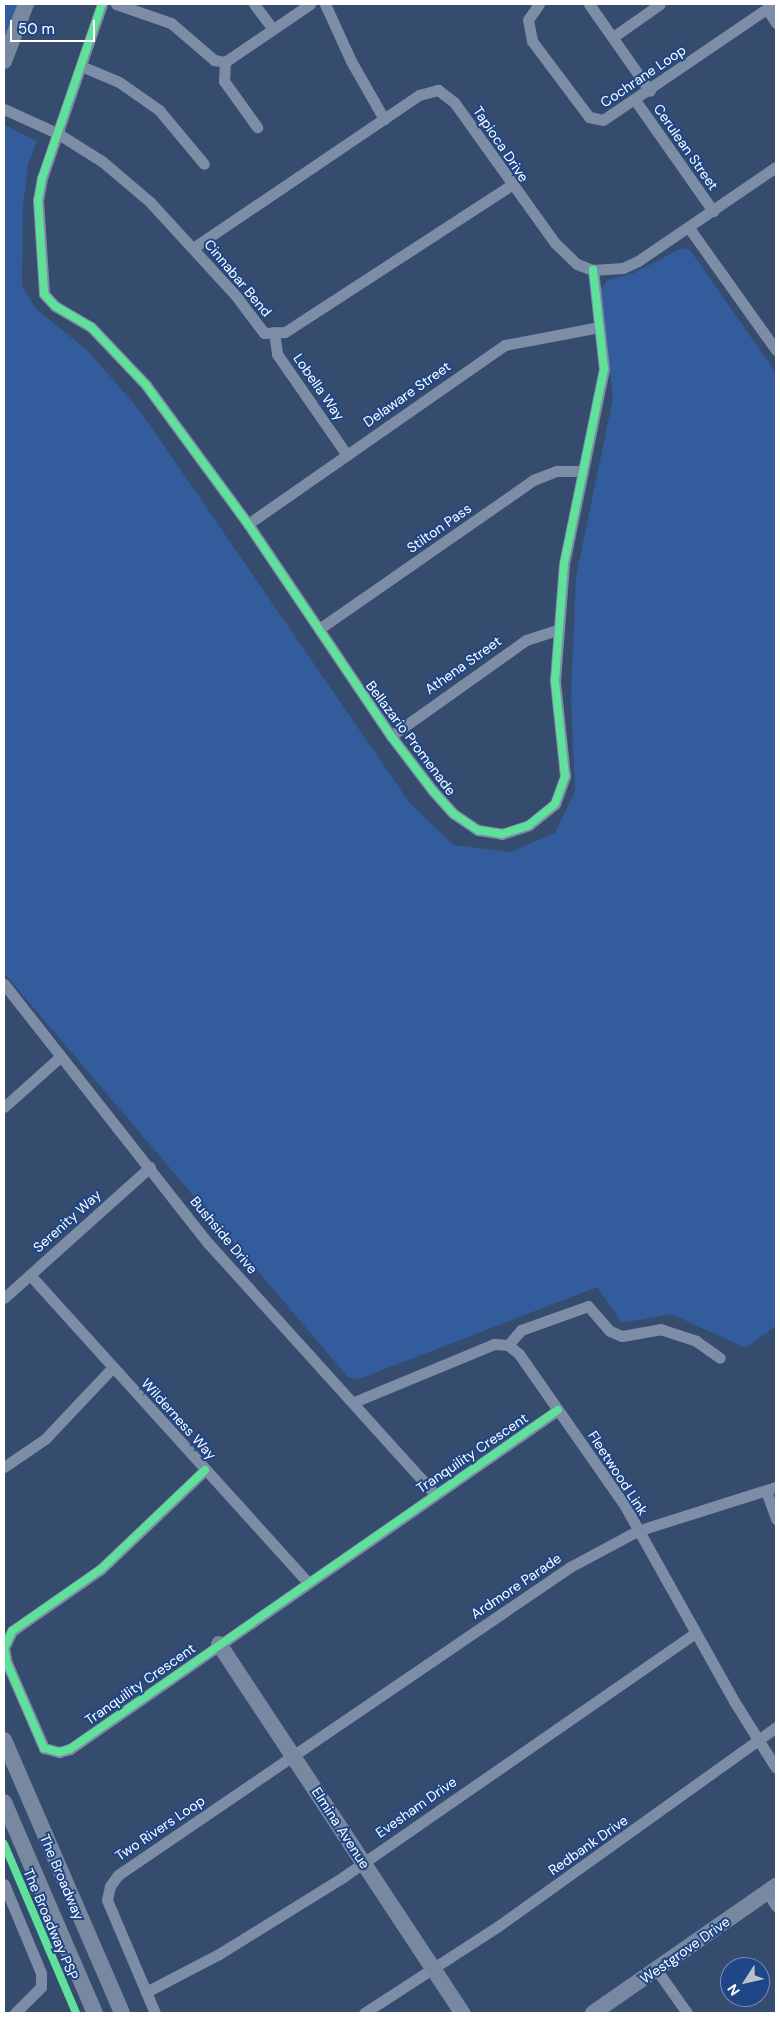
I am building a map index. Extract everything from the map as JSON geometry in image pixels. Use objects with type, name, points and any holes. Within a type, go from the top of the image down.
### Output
[{"type":"street","points":[[4,61],[26,4]]},
{"type":"street","points":[[57,133],[102,4]]},
{"type":"street","points":[[116,4],[172,23],[214,60],[225,62],[310,4]]},
{"type":"street","points":[[254,4],[273,29]]},
{"type":"street","points":[[325,4],[351,61],[384,119]]},
{"type":"street","name":"Cochrane Loop","points":[[539,4],[528,20],[532,41],[589,117],[608,119],[770,6]]},
{"type":"street","points":[[589,4],[650,91]]},
{"type":"street","points":[[612,37],[660,4]]},
{"type":"street","points":[[770,6],[776,23]]},
{"type":"street","points":[[225,62],[224,81],[257,127]]},
{"type":"street","points":[[80,66],[119,82],[158,110],[204,164]]},
{"type":"street","name":"Tapioca Drive","points":[[193,248],[418,95],[438,90],[454,102],[511,186],[555,243],[577,264],[593,270]]},
{"type":"street","name":"Cerulean Street","points":[[635,100],[713,211]]},
{"type":"street","name":"Cinnabar Bend","points":[[4,109],[57,133],[103,162],[150,202],[193,248],[264,332],[285,332],[511,186]]},
{"type":"street","name":"Bellazario Promenade","points":[[57,133],[38,200],[44,294],[55,306],[91,327],[146,385],[248,524],[391,736],[438,797],[478,830],[502,834],[529,826],[555,804],[565,776],[556,681],[564,564],[604,369],[593,270]]},
{"type":"street","points":[[593,270],[623,268],[638,262],[776,167]]},
{"type":"street","points":[[689,228],[776,350]]},
{"type":"street","name":"Delaware Street","points":[[248,524],[505,344],[599,327]]},
{"type":"street","name":"Lobella Way","points":[[274,332],[277,354],[347,454]]},
{"type":"street","name":"Stilton Pass","points":[[319,629],[533,480],[557,471],[583,471]]},
{"type":"street","name":"Athena Street","points":[[391,736],[526,640],[559,629]]},
{"type":"street","name":"Bushside Drive","points":[[4,984],[208,1243],[354,1402],[434,1493]]},
{"type":"street","points":[[4,1107],[61,1056]]},
{"type":"street","name":"Serenity Way","points":[[4,1298],[150,1167]]},
{"type":"street","name":"Wilderness Way","points":[[30,1275],[307,1582]]},
{"type":"street","points":[[354,1402],[494,1344],[508,1345],[521,1330],[588,1306],[610,1331],[622,1336],[660,1329],[696,1342],[720,1358]]},
{"type":"street","name":"Fleetwood Link","points":[[508,1345],[519,1354],[625,1506],[695,1633],[776,1768]]},
{"type":"street","points":[[4,1467],[45,1439],[113,1367]]},
{"type":"street","name":"Tranquility Crescent","points":[[205,1470],[101,1569],[12,1631],[4,1648],[6,1663],[35,1733],[44,1748],[59,1752],[219,1644],[434,1493],[558,1410]]},
{"type":"street","points":[[771,1489],[776,1519]]},
{"type":"street","name":"Ardmore Parade","points":[[294,1755],[570,1567],[638,1531],[771,1489]]},
{"type":"street","name":"Evesham Drive","points":[[146,1992],[219,1954],[363,1862],[695,1633]]},
{"type":"street","name":"Elmina Avenue","points":[[219,1644],[294,1755],[462,2013]]},
{"type":"street","name":"Redbank Drive","points":[[433,1970],[759,1742],[776,1727]]},
{"type":"street","name":"The Broadway","points":[[4,1740],[122,2013]]},
{"type":"street","name":"Two Rivers Loop","points":[[155,2013],[108,1900],[110,1886],[118,1875],[294,1755]]},
{"type":"street","name":"The Broadway","points":[[4,1802],[95,2013]]},
{"type":"street","points":[[4,1884],[41,1973],[41,1987],[15,2013]]},
{"type":"street","name":"Westgrove Drive","points":[[593,2013],[656,1969],[773,1895]]},
{"type":"street","points":[[656,1969],[687,2013]]},
{"type":"street","points":[[364,2013],[433,1970]]},
{"type":"shaded area","points":[[4,4],[18,4],[4,47]]},
{"type":"shaded area","points":[[4,125],[37,141],[28,164],[23,207],[22,285],[35,308],[89,352],[140,411],[409,802],[453,845],[511,852],[555,833],[575,791],[571,698],[576,577],[613,398],[601,289],[608,280],[634,273],[682,248],[690,250],[776,373],[776,1326],[746,1348],[671,1314],[622,1323],[597,1287],[359,1379],[348,1377],[4,973]]},
{"type":"cycle path","points":[[102,4],[42,178],[38,200],[44,294],[55,306],[91,327],[146,385],[248,524],[391,736],[433,791],[454,814],[478,830],[502,834],[529,825],[555,804],[565,776],[555,681],[564,564],[604,369],[593,270]]},
{"type":"cycle path","points":[[205,1470],[101,1569],[12,1631],[4,1648],[7,1663],[44,1748],[59,1752],[70,1749],[558,1410]]},
{"type":"cycle path","name":"The Broadway PSP","points":[[4,1844],[76,2013]]}]
